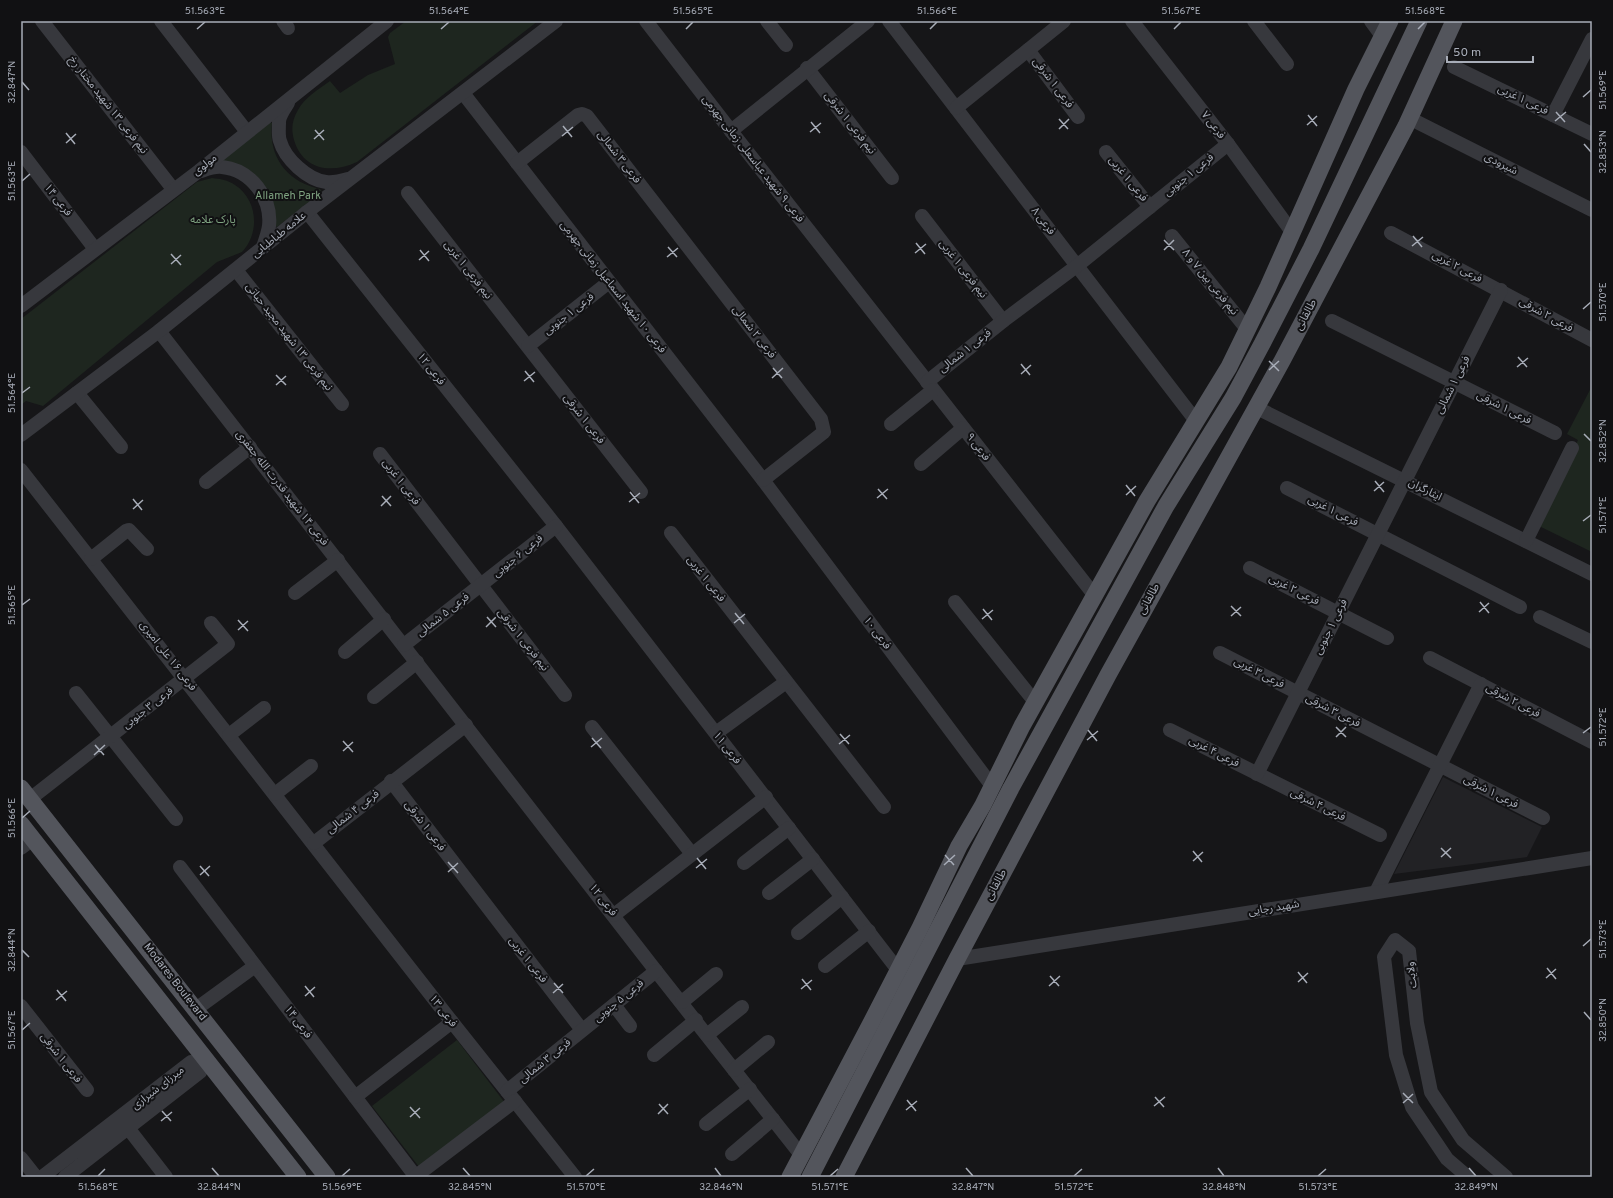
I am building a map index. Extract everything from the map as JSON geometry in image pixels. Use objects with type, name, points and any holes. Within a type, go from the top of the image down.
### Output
[{"type":"main road","points":[[810,1177],[1011,788],[1173,493],[1233,398],[1266,337],[1311,250],[1419,21]]},
{"type":"main road","name":"طالقانی","points":[[844,1177],[957,959],[1108,675],[1189,527],[1257,408],[1409,118],[1454,21]]},
{"type":"main road","points":[[790,1177],[898,970],[959,846],[1035,702],[1147,501],[1229,367],[1248,329],[1356,89],[1386,29]]},
{"type":"main road","points":[[1125,541],[1173,493]]},
{"type":"main road","name":"Modares Boulevard","points":[[26,794],[327,1177]]},
{"type":"main road","points":[[21,824],[27,844],[206,1060],[298,1177]]},
{"type":"street","name":"نیم فرعی ۱۳ شهید مختار رخ","points":[[42,21],[173,189]]},
{"type":"street","points":[[161,21],[248,132]]},
{"type":"street","name":"مولوی","points":[[21,306],[95,248],[199,171],[387,21]]},
{"type":"street","name":"علامه طباطبایی","points":[[21,435],[160,331],[307,212],[556,21]]},
{"type":"street","name":"فرعی ۹ شهید عباسعلی زمانی جهرمی","points":[[646,21],[730,131],[861,297]]},
{"type":"street","points":[[767,21],[786,45]]},
{"type":"street","points":[[730,131],[807,68],[868,21]]},
{"type":"street","name":"فرعی ۸","points":[[889,21],[1078,265],[1196,421]]},
{"type":"street","points":[[956,108],[1064,21]]},
{"type":"street","name":"فرعی ۷","points":[[1132,21],[1228,144],[1292,232]]},
{"type":"street","points":[[1254,21],[1287,64]]},
{"type":"street","points":[[1371,21],[1386,29]]},
{"type":"street","points":[[1553,115],[1592,38]]},
{"type":"street","name":"فرعی ۱ شرقی","points":[[1028,50],[1078,117]]},
{"type":"street","name":"فرعی ۱ غربی","points":[[1454,67],[1592,134]]},
{"type":"street","name":"نیم فرعی ۱ شرقی","points":[[807,68],[892,178]]},
{"type":"street","name":"فرعی ۱۰ شهید اسماعیل زمانی جهرمی","points":[[463,93],[763,480]]},
{"type":"street","points":[[290,99],[279,120],[280,141],[288,156],[297,167],[318,181],[328,183],[352,178]]},
{"type":"street","name":"فرعی ۳ شمالی","points":[[517,163],[578,115],[582,114],[587,116],[704,267]]},
{"type":"street","name":"شیرودی","points":[[1409,118],[1592,210]]},
{"type":"street","name":"فرعی ۱ جنوبی","points":[[1150,207],[1228,144]]},
{"type":"street","name":"فرعی ۱ غربی","points":[[1106,152],[1150,207]]},
{"type":"street","name":"فرعی ۱۴","points":[[22,155],[95,248]]},
{"type":"street","points":[[199,171],[222,167],[234,170],[247,177],[259,189],[267,204],[269,226],[263,247]]},
{"type":"street","name":"نیم فرعی ۱ غربی","points":[[408,193],[528,346]]},
{"type":"street","points":[[1003,321],[1078,265],[1150,207]]},
{"type":"street","name":"فرعی ۱۲","points":[[307,212],[556,526]]},
{"type":"street","name":"نیم فرعی ۱ غربی","points":[[922,216],[1003,321]]},
{"type":"street","name":"فرعی ۲ غربی","points":[[1391,233],[1501,290]]},
{"type":"street","name":"نیم فرعی بین ۷ و ۸","points":[[1172,236],[1248,329]]},
{"type":"street","name":"فرعی ۲ شمالی","points":[[704,267],[821,418],[824,432],[763,480]]},
{"type":"street","name":"نیم فرعی ۱۳ شهید مجید حیاتی","points":[[236,270],[342,404]]},
{"type":"street","name":"فرعی ۱ جنوبی","points":[[528,346],[609,282]]},
{"type":"street","name":"فرعی ۱ شمالی","points":[[1405,480],[1501,290]]},
{"type":"street","name":"فرعی ۲ شرقی","points":[[1501,290],[1592,340]]},
{"type":"street","name":"فرعی ۹","points":[[861,297],[1095,596]]},
{"type":"street","name":"فرعی ۱ شمالی","points":[[891,424],[930,386],[1003,321]]},
{"type":"street","points":[[1332,321],[1454,383]]},
{"type":"street","name":"فرعی ۱۴ شهید قدرت الله جعفری","points":[[160,331],[404,645]]},
{"type":"street","name":"فرعی ۱ شرقی","points":[[528,346],[641,492]]},
{"type":"street","name":"فرعی ۱ شرقی","points":[[1454,383],[1555,433]]},
{"type":"street","points":[[77,393],[122,447]]},
{"type":"street","name":"ایثارگران","points":[[1257,408],[1592,574]]},
{"type":"street","points":[[921,464],[963,428]]},
{"type":"street","points":[[206,482],[250,447]]},
{"type":"street","points":[[1526,541],[1572,448]]},
{"type":"street","name":"فرعی ۱ غربی","points":[[380,454],[481,586]]},
{"type":"street","name":"فرعی ۱۶ علی امیری","points":[[21,470],[314,843]]},
{"type":"street","name":"فرعی ۱۰","points":[[763,480],[992,786]]},
{"type":"street","name":"فرعی ۱ جنوبی","points":[[1257,774],[1405,480]]},
{"type":"street","name":"فرعی ۱ غربی","points":[[1288,488],[1378,533]]},
{"type":"street","name":"فرعی ۶ جنوبی","points":[[481,586],[556,526]]},
{"type":"street","name":"فرعی ۱۱","points":[[556,526],[898,970]]},
{"type":"street","points":[[91,559],[126,531],[130,530],[147,550]]},
{"type":"street","name":"فرعی ۱ غربی","points":[[671,533],[786,682]]},
{"type":"street","points":[[1378,533],[1520,607]]},
{"type":"street","points":[[295,593],[338,560]]},
{"type":"street","name":"فرعی ۲ غربی","points":[[1250,568],[1338,613]]},
{"type":"street","name":"نیم فرعی ۱ شرقی","points":[[481,586],[565,694]]},
{"type":"street","name":"فرعی ۵ شمالی","points":[[404,645],[481,586]]},
{"type":"street","points":[[954,602],[1035,702]]},
{"type":"street","points":[[1338,613],[1387,638]]},
{"type":"street","points":[[1540,617],[1592,642]]},
{"type":"street","points":[[345,652],[384,620]]},
{"type":"street","name":"فرعی ۳ جنوبی","points":[[26,794],[110,737],[228,644],[210,623]]},
{"type":"street","name":"فرعی ۱۲","points":[[404,645],[656,971],[682,1002],[801,1155]]},
{"type":"street","name":"فرعی ۳ غربی","points":[[1220,653],[1298,693]]},
{"type":"street","points":[[1376,892],[1481,684],[1430,658]]},
{"type":"street","points":[[374,697],[417,662]]},
{"type":"street","points":[[716,734],[786,682],[884,807]]},
{"type":"street","name":"فرعی ۲ شرقی","points":[[1481,684],[1592,742]]},
{"type":"street","points":[[76,693],[176,819]]},
{"type":"street","name":"فرعی ۳ شرقی","points":[[1298,693],[1440,765]]},
{"type":"street","points":[[229,735],[264,708]]},
{"type":"street","points":[[392,781],[466,724]]},
{"type":"street","points":[[592,727],[692,854]]},
{"type":"street","name":"فرعی ۴ غربی","points":[[1170,730],[1257,774]]},
{"type":"street","name":"فرعی ۱ شرقی","points":[[1440,765],[1543,818]]},
{"type":"street","points":[[275,794],[311,766]]},
{"type":"street","name":"فرعی ۴ شرقی","points":[[1257,774],[1380,836]]},
{"type":"street","name":"فرعی ۱ شرقی","points":[[392,781],[488,908]]},
{"type":"street","name":"فرعی ۴ شمالی","points":[[314,843],[392,781]]},
{"type":"street","points":[[614,915],[766,797]]},
{"type":"street","points":[[744,863],[789,828]]},
{"type":"street","name":"فرعی ۱۳","points":[[314,843],[452,1022],[575,1177]]},
{"type":"street","name":"شهید رجایی","points":[[957,959],[1592,858]]},
{"type":"street","points":[[769,893],[813,859]]},
{"type":"street","name":"فرعی ۱۴","points":[[180,867],[416,1177]]},
{"type":"street","points":[[798,932],[842,897]]},
{"type":"street","name":"فرعی ۱ غربی","points":[[488,908],[582,1030]]},
{"type":"street","points":[[825,966],[869,931]]},
{"type":"street","name":"ولایت","points":[[1468,1177],[1447,1159],[1412,1107],[1409,1099],[1396,1055],[1384,957],[1395,940],[1409,951],[1417,1023],[1431,1092],[1463,1140],[1506,1177]]},
{"type":"street","points":[[196,1009],[255,966]]},
{"type":"street","name":"فرعی ۵ جنوبی","points":[[582,1030],[656,971]]},
{"type":"street","points":[[682,1002],[716,974]]},
{"type":"street","points":[[614,1005],[630,1026]]},
{"type":"street","name":"فرعی ۱ شرقی","points":[[21,1006],[87,1090]]},
{"type":"street","points":[[708,1035],[742,1007]]},
{"type":"street","points":[[654,1055],[696,1020]]},
{"type":"street","points":[[355,1097],[405,1060],[452,1022]]},
{"type":"street","name":"فرعی ۳ شمالی","points":[[511,1096],[582,1030]]},
{"type":"street","points":[[734,1070],[768,1042]]},
{"type":"street","name":"میرزای شیرازی","points":[[65,1177],[200,1072],[206,1060]]},
{"type":"street","name":"میرزای شیرازی","points":[[42,1177],[191,1062],[206,1060]]},
{"type":"street","points":[[706,1124],[750,1089]]},
{"type":"street","points":[[416,1177],[467,1137],[511,1096]]},
{"type":"street","points":[[732,1154],[773,1119]]},
{"type":"street","points":[[128,1128],[166,1177]]},
{"type":"street","points":[[21,1158],[36,1177]]},
{"type":"shaded area","points":[[1443,777],[1542,827],[1527,857],[1394,874]]},
{"type":"green space","name":"Allameh Park","points":[[406,21],[538,21],[357,162],[337,168],[319,167],[311,163],[304,158],[298,150],[293,136],[293,121],[301,106],[312,94],[330,81],[340,93],[368,75],[395,64],[388,37],[390,33]]},
{"type":"green space","name":"Allameh Park","points":[[269,122],[272,123],[273,147],[282,166],[298,181],[308,186],[320,189],[322,192],[277,227],[275,226],[274,214],[223,161],[222,158]]},
{"type":"green space","name":"پارک علامه","points":[[212,178],[221,179],[232,183],[243,191],[252,208],[254,226],[252,236],[242,252],[217,262],[43,406],[26,401],[21,405],[21,319],[197,182]]},
{"type":"green space","points":[[1592,386],[1592,552],[1539,526],[1578,440],[1567,434]]},
{"type":"green space","points":[[457,1040],[508,1107],[423,1172],[372,1106]]}]
